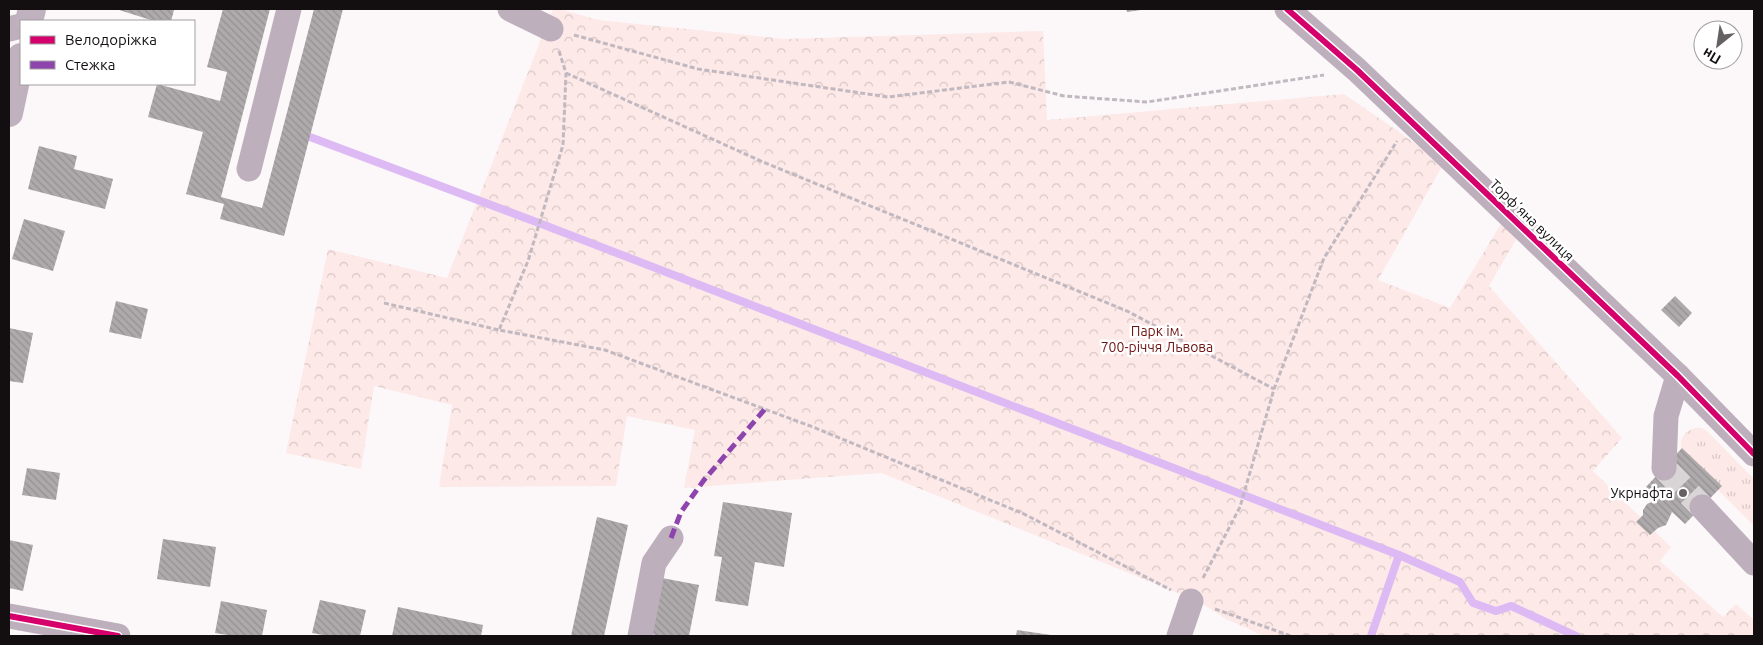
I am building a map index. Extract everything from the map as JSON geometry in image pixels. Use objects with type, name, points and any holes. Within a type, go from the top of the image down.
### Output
[{"type":"main road","points":[[9,113],[20,62]]},
{"type":"street","points":[[250,169],[289,9]]},
{"type":"street","points":[[510,9],[551,29]]},
{"type":"street","name":"Торфʼяна вулиця","points":[[1287,9],[1357,70],[1678,376],[1754,454]]},
{"type":"street","points":[[1664,468],[1666,416],[1678,376]]},
{"type":"street","points":[[1702,506],[1754,564]]},
{"type":"street","points":[[640,636],[654,563],[671,538]]},
{"type":"street","points":[[1179,636],[1192,601]]},
{"type":"street","points":[[9,616],[118,636]]},
{"type":"path","points":[[551,29],[698,69],[888,96],[1009,82],[1064,96],[1147,102],[1357,70]]},
{"type":"path","points":[[499,330],[528,261],[563,145],[566,73],[551,29]]},
{"type":"path","points":[[566,73],[763,162],[1127,311],[1274,389]]},
{"type":"path","points":[[1192,601],[1240,507],[1274,389],[1324,258],[1398,140]]},
{"type":"path","points":[[384,304],[499,330],[605,350],[813,427],[1024,514],[1192,601],[1291,636]]},
{"type":"green space","name":"Парк ім. 700-річчя Львова","points":[[553,9],[560,9],[598,20],[785,39],[1043,31],[1047,120],[1344,94],[1444,163],[1378,280],[1450,308],[1502,222],[1518,236],[1489,286],[1622,438],[1593,471],[1671,547],[1660,561],[1723,617],[1736,604],[1754,620],[1754,636],[1264,636],[1226,619],[1198,601],[881,473],[684,488],[695,430],[627,416],[616,486],[439,487],[452,405],[374,386],[361,469],[286,453],[328,249],[447,278]]},
{"type":"green space","points":[[1695,428],[1702,428],[1708,432],[1754,479],[1754,526],[1684,456],[1681,447],[1682,439],[1686,433]]},
{"type":"building","points":[[116,9],[174,10],[171,20],[151,20]]},
{"type":"building","points":[[223,9],[270,9],[221,197],[262,208],[314,9],[343,9],[284,236],[220,219],[224,204],[186,194],[203,132],[148,117],[157,85],[220,101],[227,72],[207,67]]},
{"type":"building","points":[[1126,9],[1141,9],[1141,10],[1127,12]]},
{"type":"building","points":[[39,146],[77,156],[74,169],[113,179],[105,209],[28,189]]},
{"type":"building","points":[[24,219],[65,231],[53,271],[12,259]]},
{"type":"building","points":[[1675,296],[1692,313],[1679,327],[1661,310]]},
{"type":"building","points":[[116,301],[148,309],[141,339],[109,332]]},
{"type":"building","points":[[9,328],[33,333],[23,383],[9,381]]},
{"type":"building","name":"Укрнафта","points":[[1682,448],[1722,486],[1685,524],[1672,512],[1666,525],[1658,528],[1650,535],[1636,522],[1643,515],[1643,510],[1647,504],[1658,499],[1646,487]]},
{"type":"building","points":[[27,468],[60,473],[56,500],[22,495]]},
{"type":"building","points":[[723,502],[792,513],[784,567],[755,562],[748,606],[715,601],[722,557],[714,556]]},
{"type":"building","points":[[597,517],[628,525],[604,636],[571,636]]},
{"type":"building","points":[[163,539],[216,547],[210,587],[157,579]]},
{"type":"building","points":[[9,540],[33,545],[23,591],[9,588]]},
{"type":"building","points":[[662,578],[699,585],[689,636],[660,636],[651,634]]},
{"type":"building","points":[[320,600],[366,610],[360,636],[328,636],[312,633]]},
{"type":"building","points":[[221,601],[267,610],[262,636],[234,636],[215,633]]},
{"type":"building","points":[[398,607],[483,625],[481,636],[392,636]]},
{"type":"building","points":[[1017,630],[1051,635],[1051,636],[1016,636]]},
{"type":"waterway","points":[[310,137],[539,223],[1399,555],[1371,636]]},
{"type":"waterway","points":[[1399,555],[1460,582],[1473,603],[1496,611],[1511,606],[1576,636]]},
{"type":"tunnel","points":[[1664,468],[1702,507]]},
{"type":"marked path","points":[[671,538],[681,512],[704,480],[765,409]]},
{"type":"cycle path","points":[[1287,9],[1357,70],[1678,376],[1754,454]]},
{"type":"cycle path","points":[[9,616],[118,636]]},
{"type":"place","name":"Укрнафта","points":[[1683,493]]}]
